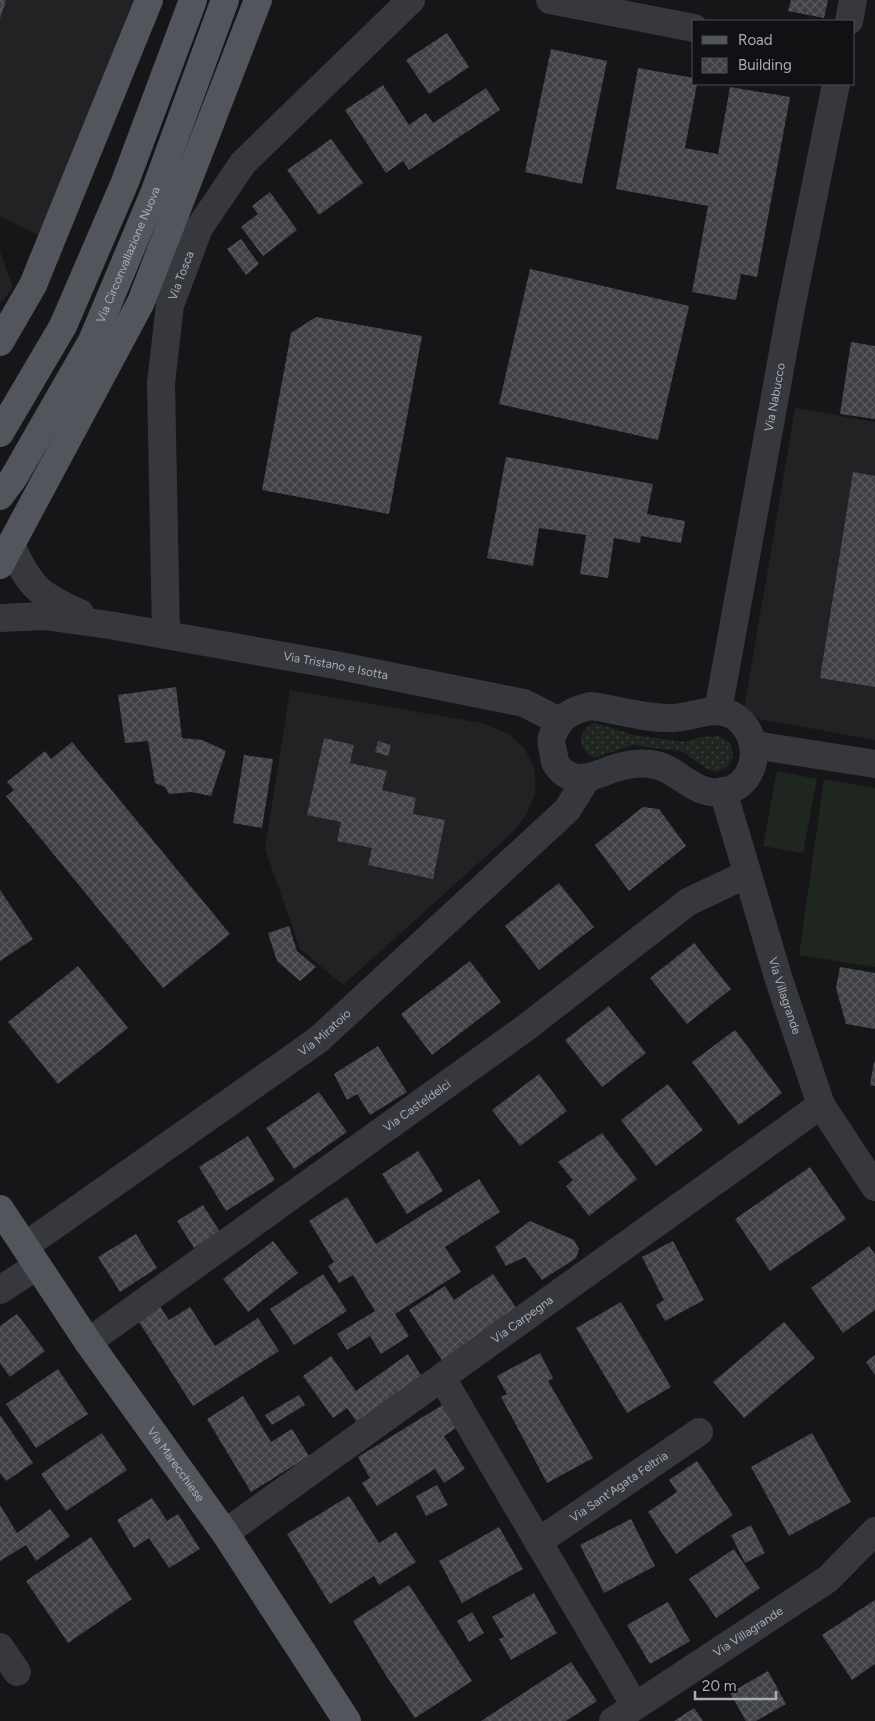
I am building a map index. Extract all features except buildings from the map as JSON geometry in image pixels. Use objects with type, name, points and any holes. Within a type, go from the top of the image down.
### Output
[{"type":"main road","points":[[0,342],[33,285],[148,0]]},
{"type":"main road","points":[[0,433],[63,326],[125,182],[193,0]]},
{"type":"main road","name":"Via Circonvallazione Nuova","points":[[0,496],[92,341],[154,191],[225,0]]},
{"type":"main road","points":[[6,556],[141,302],[258,0]]},
{"type":"main road","name":"Via Marecchiese","points":[[0,1209],[88,1342],[224,1533],[347,1721]]},
{"type":"street","name":"Via Tosca","points":[[166,635],[161,383],[170,305],[199,228],[243,163],[411,0]]},
{"type":"street","points":[[550,0],[692,28]]},
{"type":"street","points":[[849,20],[853,0]]},
{"type":"street","name":"Via Nabucco","points":[[718,711],[791,308],[836,85]]},
{"type":"street","name":"Via Tristano e Isotta","points":[[6,556],[50,600],[109,625]]},
{"type":"street","name":"Via Tristano e Isotta","points":[[0,618],[44,616],[166,635],[524,703],[559,721]]},
{"type":"street","points":[[590,706],[652,717],[673,718],[718,711],[731,714],[742,722],[750,732],[754,745],[754,757],[748,774],[734,786],[723,791],[711,792],[697,787],[666,768],[650,764],[623,766],[587,778],[566,775],[554,762],[551,740],[559,721],[572,710],[590,706]]},
{"type":"street","points":[[754,745],[875,764]]},
{"type":"street","name":"Via Miratoio","points":[[0,1290],[31,1256],[318,1040],[567,810],[587,778]]},
{"type":"street","name":"Via Villagrande","points":[[723,791],[779,980],[821,1104],[875,1187]]},
{"type":"street","name":"Via Casteldelci","points":[[88,1342],[524,1029],[688,902],[747,874]]},
{"type":"street","name":"Via Carpegna","points":[[224,1533],[821,1104]]},
{"type":"street","points":[[442,1378],[538,1542],[624,1714]]},
{"type":"street","name":"Via Sant'Agata Feltria","points":[[538,1542],[699,1432]]},
{"type":"street","name":"Via Villagrande","points":[[624,1714],[828,1579],[875,1531]]},
{"type":"street","points":[[0,1647],[17,1672]]},
{"type":"shaded area","points":[[0,0],[133,0],[40,236],[0,216]]},
{"type":"shaded area","points":[[0,251],[13,288],[0,304]]},
{"type":"shaded area","points":[[795,408],[875,422],[875,740],[743,716]]},
{"type":"shaded area","points":[[290,690],[482,723],[509,734],[525,749],[535,771],[535,794],[526,815],[512,833],[343,985],[300,949],[265,849]]},
{"type":"shaded area","points":[[595,723],[634,735],[684,742],[702,737],[718,736],[731,743],[733,758],[728,766],[716,772],[705,768],[683,752],[633,745],[594,758],[584,750],[581,740],[584,731]]},
{"type":"shaded area","points":[[777,771],[817,779],[803,853],[763,846]]},
{"type":"shaded area","points":[[824,779],[875,788],[875,967],[799,955]]}]
